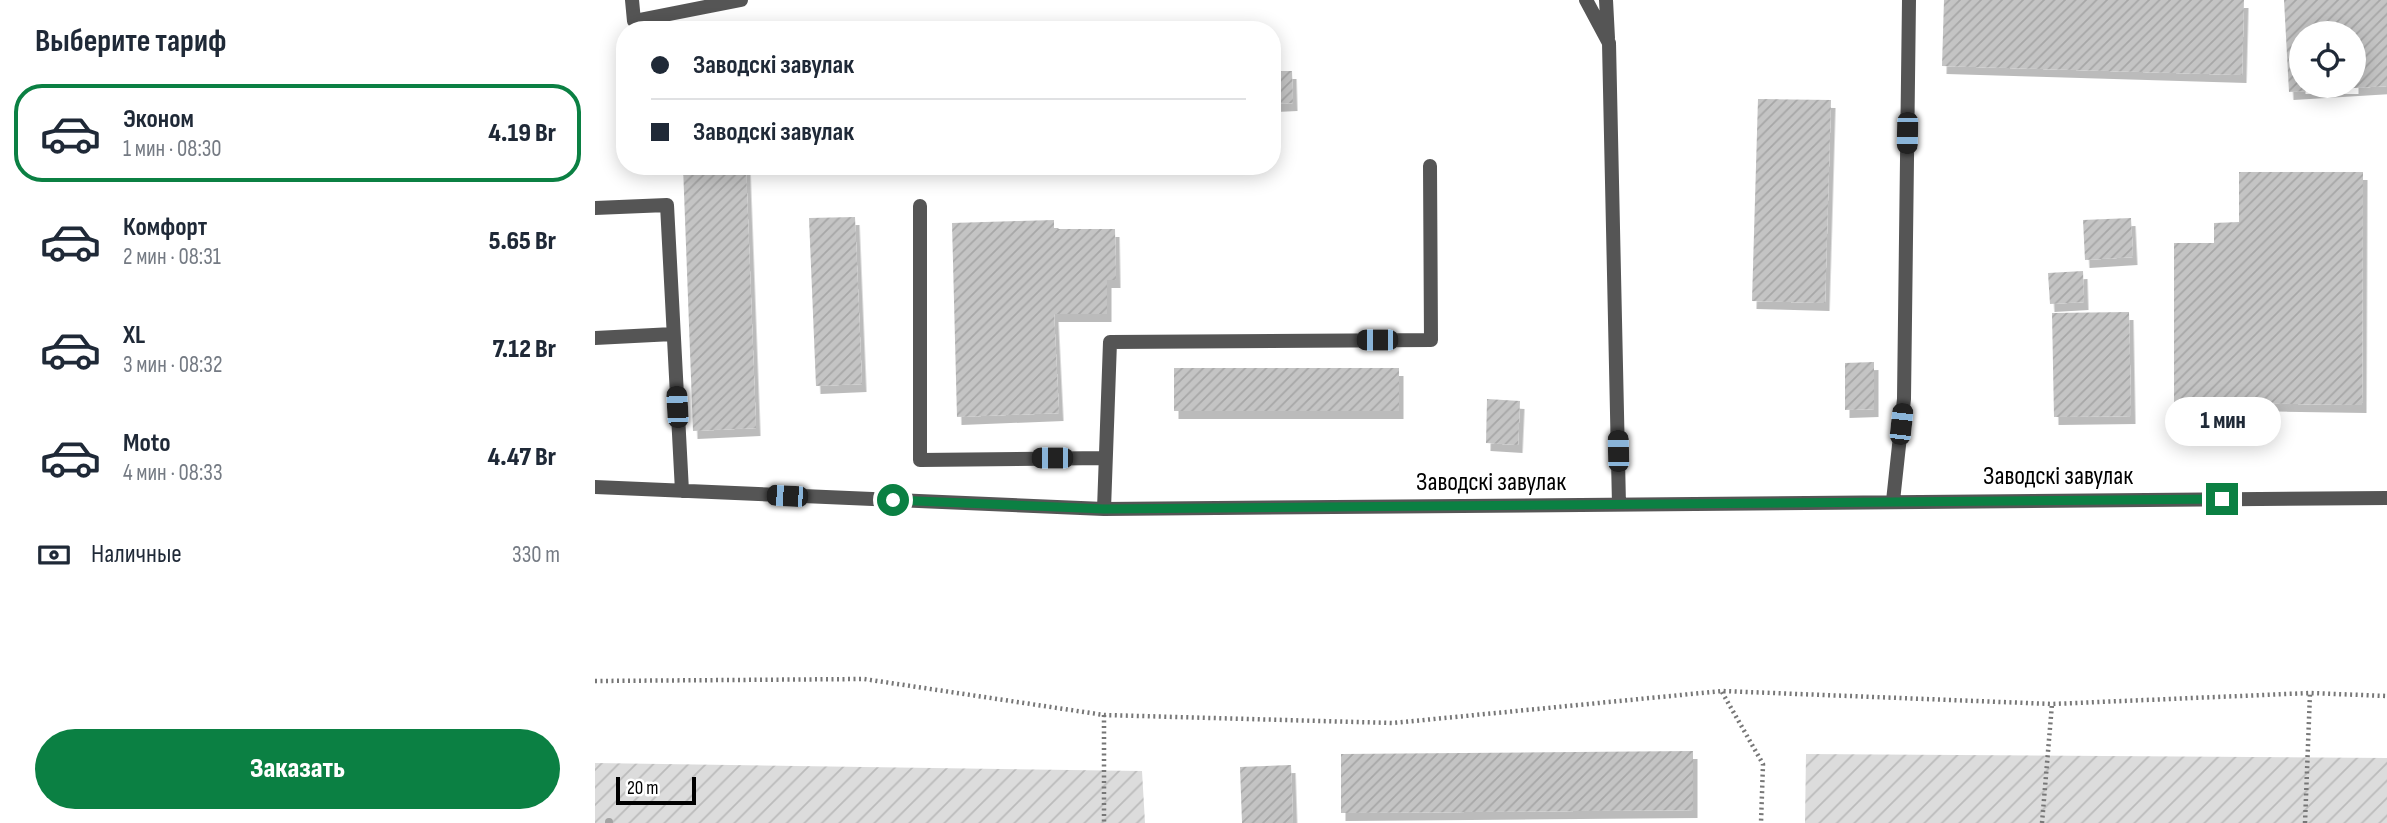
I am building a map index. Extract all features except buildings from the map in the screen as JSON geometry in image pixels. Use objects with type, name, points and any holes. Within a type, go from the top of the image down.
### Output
[{"type":"lane","points":[[632,0],[634,21],[741,0]]},
{"type":"lane","points":[[1585,0],[1609,43]]},
{"type":"lane","points":[[1606,0],[1619,505]]},
{"type":"lane","points":[[1893,501],[1904,398],[1909,0]]},
{"type":"lane","points":[[1104,509],[1110,342],[1431,340],[1430,166]]},
{"type":"lane","points":[[595,208],[667,205],[681,491]]},
{"type":"lane","points":[[920,206],[920,460],[1105,458]]},
{"type":"lane","points":[[595,338],[673,334]]},
{"type":"lane","name":"Заводскі завулак","points":[[595,487],[1104,509],[2387,498]]},
{"type":"path","points":[[595,681],[864,679],[1104,715],[1392,723],[1722,691],[2052,705],[2310,692],[2387,696]]},
{"type":"path","points":[[1722,691],[1763,764],[1761,823]]},
{"type":"path","points":[[2305,823],[2310,692]]},
{"type":"path","points":[[2042,823],[2052,705]]},
{"type":"path","points":[[1104,715],[1104,823]]},
{"type":"shaded area","points":[[1806,754],[2387,758],[2387,823],[1805,823]]},
{"type":"shaded area","points":[[595,763],[1142,771],[1145,823],[595,823]]},
{"type":"route","points":[[893,500],[1104,509],[2222,499]]}]
